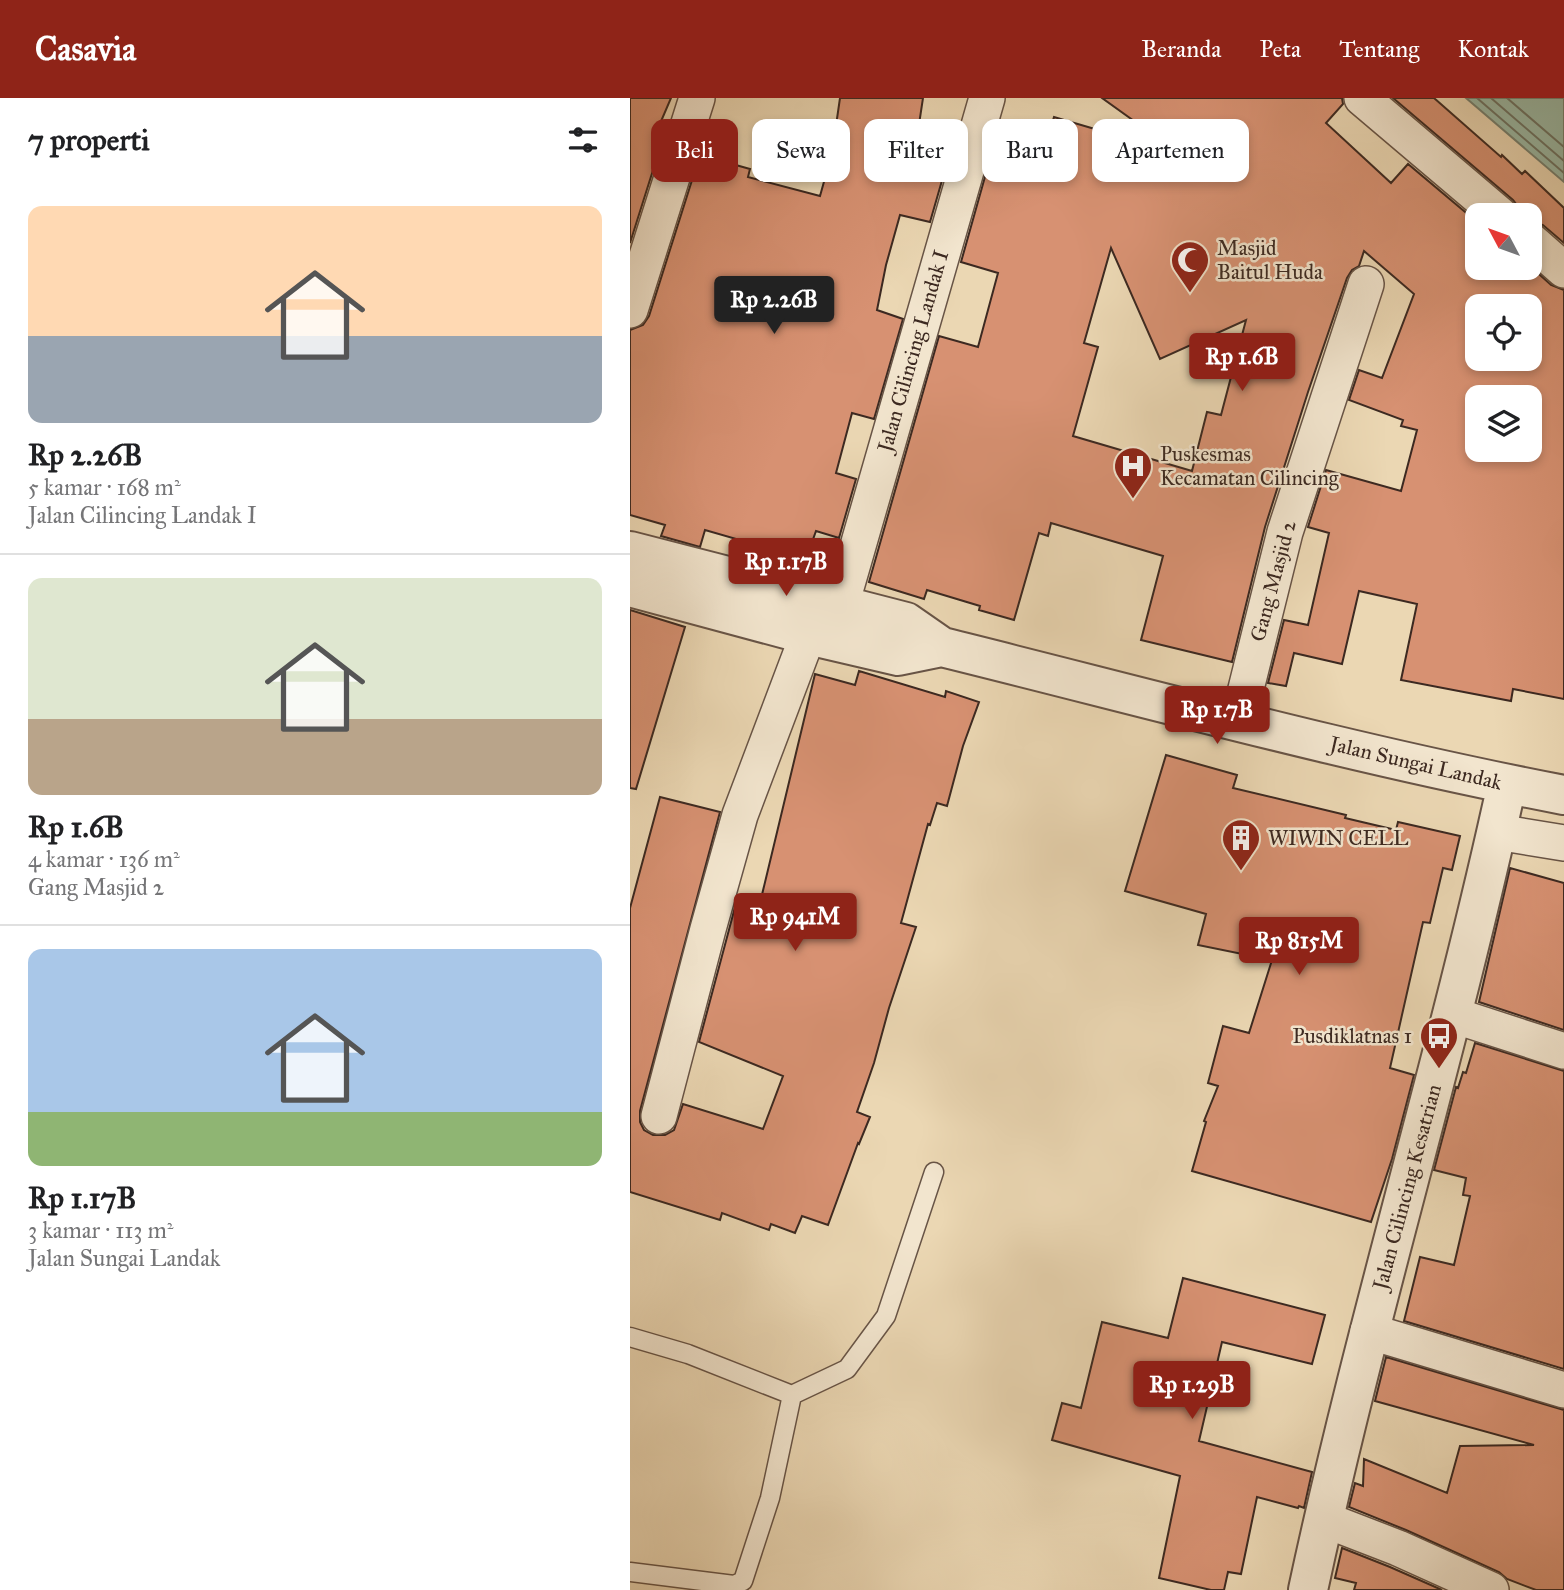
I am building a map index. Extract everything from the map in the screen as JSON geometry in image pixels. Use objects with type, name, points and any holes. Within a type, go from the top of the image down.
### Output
[{"type":"street","points":[[630,310],[696,98]]},
{"type":"street","name":"Jalan Cilincing Landak I","points":[[841,605],[987,98]]},
{"type":"street","points":[[1362,98],[1486,203]]},
{"type":"street","points":[[1542,251],[1564,270]]},
{"type":"street","name":"Gang Masjid 2","points":[[1238,721],[1284,532],[1366,284]]},
{"type":"street","name":"Jalan Sungai Landak","points":[[630,551],[906,622],[942,647],[1238,721],[1564,795]]},
{"type":"street","name":"Jalan Sungai Landak","points":[[630,587],[808,635],[898,656],[942,647]]},
{"type":"street","points":[[659,1116],[740,815],[808,635]]},
{"type":"street","name":"Jalan Cilincing Kesatrian","points":[[1308,1590],[1368,1331],[1453,1015],[1507,784]]},
{"type":"street","points":[[1497,832],[1564,843]]},
{"type":"street","points":[[1453,1015],[1564,1051]]},
{"type":"street","points":[[1368,1331],[1564,1390]]},
{"type":"street","points":[[1323,1519],[1398,1548],[1491,1590]]},
{"type":"lane","points":[[630,1337],[688,1354],[792,1395],[846,1369],[886,1315],[934,1172]]},
{"type":"lane","points":[[630,1572],[734,1585],[743,1581],[770,1498],[792,1395]]},
{"type":"water","points":[[1466,98],[1564,98],[1564,182]]},
{"type":"building","points":[[630,98],[671,98],[662,119],[651,119],[651,176],[630,243]]},
{"type":"building","points":[[840,98],[923,98],[920,119],[864,119],[864,182],[942,182],[930,222],[900,215],[877,310],[903,319],[874,419],[852,413],[836,473],[856,479],[839,538],[816,531],[806,559],[705,530],[700,547],[661,536],[665,525],[630,515],[630,330],[643,325],[649,316],[691,182],[738,182],[738,166],[750,169],[748,177],[752,178],[752,182],[767,182],[820,196],[824,182],[850,182],[850,119],[837,119]]},
{"type":"building","points":[[1102,98],[1342,98],[1343,104],[1326,123],[1391,183],[1408,164],[1465,212],[1465,280],[1542,280],[1542,277],[1551,285],[1564,290],[1564,699],[1513,689],[1511,701],[1401,680],[1417,604],[1359,591],[1342,664],[1294,653],[1286,686],[1268,683],[1284,620],[1308,625],[1329,533],[1308,527],[1326,470],[1401,491],[1417,430],[1401,426],[1403,420],[1349,400],[1359,370],[1382,378],[1414,294],[1364,251],[1359,266],[1352,270],[1347,278],[1308,392],[1265,527],[1232,662],[1141,640],[1163,556],[1051,523],[1048,536],[1039,533],[1014,620],[979,610],[980,606],[927,590],[924,599],[869,582],[939,336],[978,347],[998,273],[961,262],[984,182],[1078,182],[1078,124],[1092,128],[1092,182],[1249,182],[1249,119],[1131,119]],"holes":[[[1111,248],[1160,359],[1246,320],[1221,415],[1207,412],[1192,471],[1073,436],[1098,347],[1084,343]]]},
{"type":"building","points":[[1393,98],[1434,98],[1522,174],[1525,171],[1564,208],[1564,243],[1542,225],[1542,203],[1515,203]]},
{"type":"building","points":[[630,610],[685,627],[636,789],[630,788]]},
{"type":"building","points":[[859,671],[945,697],[946,691],[979,702],[963,746],[947,806],[937,803],[930,825],[928,824],[901,923],[916,927],[857,1112],[870,1117],[828,1225],[802,1216],[795,1233],[771,1224],[769,1230],[722,1213],[720,1220],[630,1192],[630,908],[660,797],[720,812],[640,1111],[640,1122],[644,1130],[653,1135],[665,1135],[674,1130],[683,1104],[763,1129],[783,1076],[699,1042],[738,896],[760,903],[815,674],[855,685]]},
{"type":"building","points":[[1166,755],[1237,775],[1233,788],[1396,830],[1398,822],[1460,836],[1452,870],[1443,868],[1430,923],[1423,922],[1390,1068],[1414,1075],[1392,1159],[1371,1222],[1192,1171],[1206,1122],[1204,1121],[1218,1086],[1208,1083],[1223,1026],[1249,1033],[1272,960],[1198,945],[1206,914],[1125,891]]},
{"type":"building","points":[[1510,868],[1564,883],[1564,1030],[1479,1002]]},
{"type":"building","points":[[1475,1043],[1564,1071],[1564,1369],[1404,1321],[1420,1257],[1454,1265],[1470,1196],[1463,1195],[1466,1178],[1434,1170],[1456,1087],[1458,1088],[1463,1072],[1466,1073]]},
{"type":"building","points":[[1183,1278],[1325,1315],[1312,1364],[1222,1342],[1199,1441],[1312,1472],[1304,1508],[1257,1497],[1241,1574],[1228,1572],[1224,1590],[1211,1590],[1159,1578],[1180,1476],[1052,1440],[1062,1403],[1081,1408],[1102,1322],[1168,1338]]},
{"type":"building","points":[[1386,1357],[1564,1410],[1564,1590],[1536,1590],[1507,1579],[1499,1572],[1349,1507],[1355,1483],[1363,1486],[1364,1459],[1447,1493],[1460,1446],[1534,1445],[1375,1401]]},
{"type":"building","points":[[1342,1548],[1442,1590],[1354,1590],[1356,1583],[1335,1578]]},
{"type":"place","name":"Masjid Baitul Huda","points":[[1190,294]]},
{"type":"place","name":"Puskesmas Kecamatan Cilincing","points":[[1133,500]]},
{"type":"place","name":"WIWIN CELL","points":[[1241,872]]},
{"type":"place","name":"Pusdiklatnas 1","points":[[1439,1070]]}]
